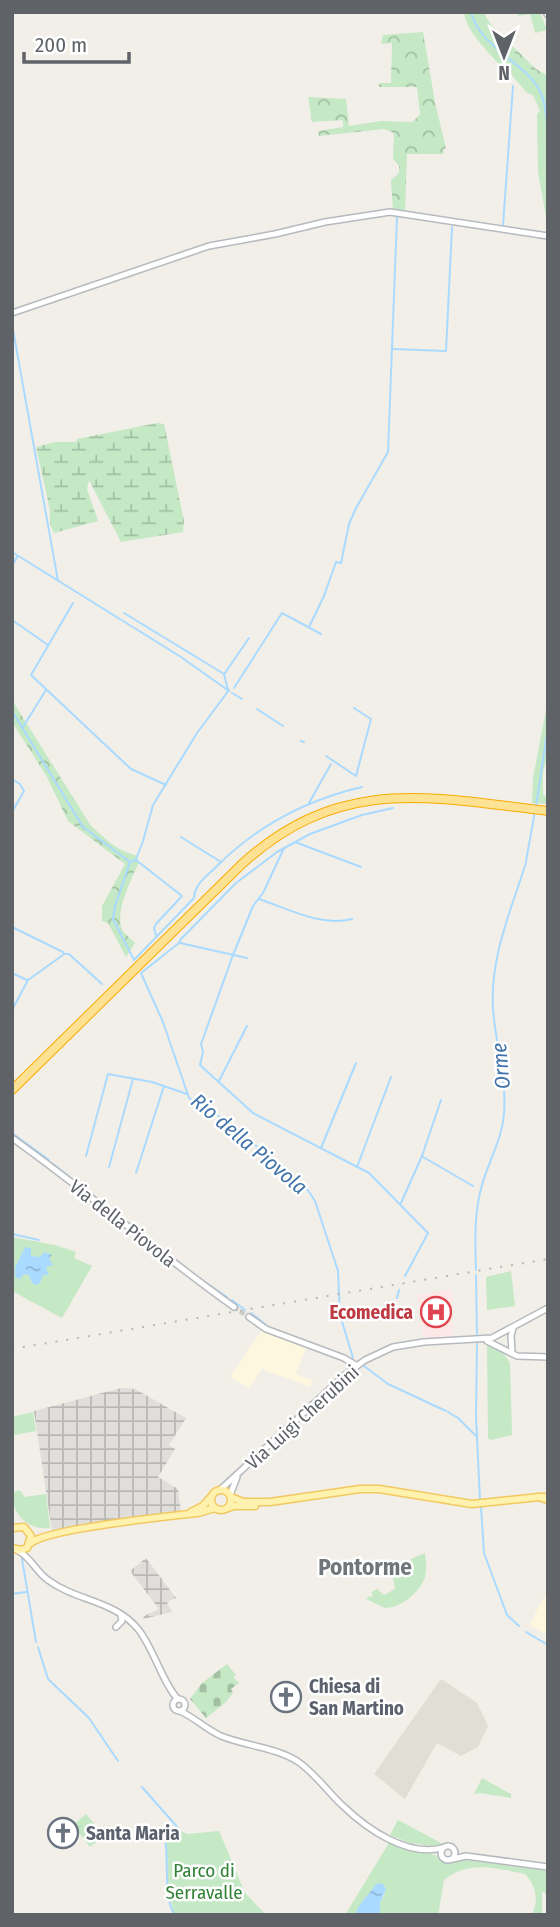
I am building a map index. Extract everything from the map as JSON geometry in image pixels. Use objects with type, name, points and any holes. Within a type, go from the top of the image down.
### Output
[{"type":"highway","points":[[12,1084],[238,861],[293,821],[341,802],[390,793],[430,793],[530,807]]},
{"type":"highway","points":[[12,1090],[257,850],[295,826],[342,806],[400,797],[429,797],[548,809]]},
{"type":"main road","points":[[181,1514],[200,1508],[215,1491],[221,1489],[243,1502],[270,1502]]},
{"type":"main road","points":[[15,1549],[39,1538],[64,1532],[198,1513],[215,1508],[251,1507],[360,1489],[379,1489],[472,1504],[539,1497],[548,1499]]},
{"type":"main road","points":[[211,1496],[211,1503],[215,1508]]},
{"type":"main road","points":[[226,1508],[230,1503],[230,1496]]},
{"type":"main road","points":[[12,1528],[21,1526],[29,1531],[64,1532]]},
{"type":"main road","points":[[29,1531],[30,1544]]},
{"type":"street","points":[[12,313],[209,246],[325,222],[390,212],[548,236]]},
{"type":"street","name":"Via della Piovola","points":[[12,1138],[234,1307]]},
{"type":"street","points":[[484,1340],[513,1328],[548,1308]]},
{"type":"street","points":[[248,1318],[266,1329],[344,1358],[357,1366]]},
{"type":"street","points":[[512,1354],[513,1328]]},
{"type":"street","points":[[484,1340],[499,1345],[512,1354],[548,1357]]},
{"type":"street","name":"Via Luigi Cherubini","points":[[221,1489],[346,1374],[379,1353],[407,1344],[484,1340]]},
{"type":"street","name":"Via Luigi Cherubini","points":[[230,1496],[233,1484],[241,1472]]},
{"type":"street","points":[[29,1559],[30,1544]]},
{"type":"street","points":[[15,1549],[29,1559],[40,1574],[57,1586],[119,1612],[136,1627],[146,1640],[171,1690],[184,1702],[182,1709]]},
{"type":"street","points":[[116,1627],[122,1621],[119,1612]]},
{"type":"street","points":[[171,1690],[174,1709],[182,1709],[202,1726],[222,1736],[291,1758],[310,1771],[345,1808],[397,1843],[430,1850],[446,1860],[466,1856]]},
{"type":"street","points":[[173,1703],[178,1699]]},
{"type":"street","points":[[430,1850],[450,1846],[466,1856],[548,1867]]},
{"type":"street","points":[[441,1856],[442,1848]]},
{"type":"street","points":[[453,1859],[455,1851]]},
{"type":"shaded area","name":"Ecomedica","points":[[452,1289],[452,1341],[424,1342],[417,1295]]},
{"type":"shaded area","points":[[261,1331],[306,1348],[296,1374],[313,1380],[310,1387],[262,1369],[249,1388],[230,1377]]},
{"type":"shaded area","points":[[121,1388],[135,1389],[186,1418],[169,1445],[175,1449],[158,1477],[178,1489],[181,1512],[52,1531],[34,1411]]},
{"type":"shaded area","points":[[146,1558],[176,1598],[167,1602],[172,1612],[143,1619],[159,1609],[130,1571]]},
{"type":"shaded area","points":[[548,1596],[548,1635],[529,1625],[543,1599]]},
{"type":"shaded area","points":[[441,1679],[477,1703],[488,1726],[478,1747],[461,1756],[437,1743],[405,1799],[374,1774]]},
{"type":"green space","points":[[464,12],[483,12],[492,26],[489,25],[548,86],[548,228],[538,172],[537,114],[540,111],[533,95],[527,93],[510,73],[507,74],[476,37]]},
{"type":"green space","points":[[518,12],[540,12],[547,30],[535,33],[530,14],[518,16]]},
{"type":"green space","points":[[488,26],[492,26],[536,69],[548,76],[548,86]]},
{"type":"green space","points":[[423,32],[446,149],[443,149],[444,154],[407,154],[405,213],[393,212],[391,180],[399,173],[399,165],[393,159],[392,132],[384,129],[319,136],[318,131],[343,127],[343,120],[312,122],[308,97],[346,99],[349,126],[381,121],[413,122],[420,114],[417,87],[379,87],[379,83],[391,83],[392,43],[381,44],[383,35]]},
{"type":"green space","points":[[157,423],[164,424],[184,521],[183,532],[121,542],[89,480],[87,489],[98,521],[54,533],[36,447],[55,442],[76,442],[77,439]]},
{"type":"green space","points":[[548,699],[548,754],[543,772],[543,794],[548,799],[548,804],[532,803],[533,778]]},
{"type":"green space","points":[[12,700],[91,826],[116,847],[135,855],[139,862],[120,916],[123,931],[135,943],[126,957],[108,923],[102,921],[102,906],[125,864],[68,821],[47,777],[12,722]]},
{"type":"green space","points":[[12,1237],[76,1252],[74,1258],[92,1266],[62,1318],[12,1291]]},
{"type":"green space","points":[[511,1271],[515,1306],[487,1310],[486,1277]]},
{"type":"green space","points":[[487,1344],[501,1352],[510,1364],[512,1435],[491,1440],[488,1438]]},
{"type":"green space","points":[[33,1412],[36,1431],[14,1435],[12,1438],[12,1417]]},
{"type":"green space","points":[[18,1490],[24,1497],[46,1494],[50,1528],[36,1527],[23,1520],[13,1502],[13,1494]]},
{"type":"green space","points":[[425,1553],[425,1577],[409,1598],[385,1608],[366,1599],[373,1597],[371,1592],[377,1589],[384,1595],[395,1589],[393,1578],[413,1568],[411,1559]]},
{"type":"green space","points":[[227,1664],[239,1683],[231,1689],[233,1693],[225,1703],[206,1718],[190,1699],[202,1683]]},
{"type":"green space","points":[[482,1778],[511,1794],[511,1798],[474,1794]]},
{"type":"green space","points":[[86,1814],[104,1836],[90,1847],[73,1825]]},
{"type":"green space","points":[[398,1820],[443,1844],[439,1847],[410,1843],[390,1835]]},
{"type":"green space","name":"Parco di Serravalle","points":[[177,1830],[188,1834],[219,1831],[245,1893],[266,1915],[174,1915],[169,1891],[165,1839],[166,1835]]},
{"type":"green space","points":[[389,1843],[406,1850],[435,1855],[444,1863],[460,1859],[548,1871],[548,1894],[542,1892],[542,1915],[532,1915],[535,1893],[525,1874],[483,1867],[463,1870],[444,1880],[438,1915],[380,1915],[380,1903],[385,1893],[376,1884],[355,1915],[345,1915]]},
{"type":"water","points":[[25,1247],[31,1248],[31,1256],[40,1257],[44,1252],[52,1255],[49,1259],[53,1265],[46,1267],[49,1275],[43,1275],[40,1283],[36,1285],[32,1283],[29,1275],[24,1274],[20,1279],[15,1277],[15,1268]]},
{"type":"water","points":[[382,1883],[386,1889],[380,1903],[380,1915],[355,1915],[376,1884]]},
{"type":"waterway","name":"Orme","points":[[471,12],[483,34],[532,79],[539,89],[547,121],[548,181]]},
{"type":"waterway","points":[[503,225],[513,86]]},
{"type":"waterway","points":[[309,627],[336,562],[341,563],[349,524],[356,508],[388,452],[397,217]]},
{"type":"waterway","points":[[393,349],[446,351],[452,227]]},
{"type":"waterway","points":[[12,324],[58,581]]},
{"type":"waterway","points":[[12,552],[181,657],[229,691]]},
{"type":"waterway","points":[[12,566],[17,557]]},
{"type":"waterway","points":[[73,603],[31,675],[131,769],[166,785]]},
{"type":"waterway","points":[[124,613],[224,674],[228,690]]},
{"type":"waterway","points":[[234,688],[282,613],[321,634]]},
{"type":"waterway","points":[[12,620],[48,645]]},
{"type":"waterway","points":[[225,673],[249,638]]},
{"type":"waterway","points":[[23,727],[46,690]]},
{"type":"waterway","points":[[131,862],[136,859],[143,841],[153,805],[197,733],[229,690]]},
{"type":"waterway","points":[[232,693],[242,699]]},
{"type":"waterway","points":[[326,756],[356,776],[371,719],[354,708]]},
{"type":"waterway","points":[[257,709],[283,726]]},
{"type":"waterway","name":"Rio della Piovola","points":[[12,711],[83,827],[130,862]]},
{"type":"waterway","name":"Orme","points":[[536,806],[548,727]]},
{"type":"waterway","points":[[309,803],[331,764]]},
{"type":"waterway","points":[[12,779],[20,784],[24,791],[12,812]]},
{"type":"waterway","points":[[130,862],[113,919],[134,960],[194,898],[203,879],[251,837],[285,815],[341,792],[362,787]]},
{"type":"waterway","name":"Rio della Piovola","points":[[353,1358],[340,1315],[338,1271],[315,1201],[295,1177],[220,1117],[189,1098],[163,1022],[141,973],[179,943],[236,883],[277,852],[310,834],[362,815],[393,808]]},
{"type":"waterway","name":"Orme","points":[[526,861],[535,811]]},
{"type":"waterway","points":[[181,837],[221,862]]},
{"type":"waterway","points":[[295,842],[361,867]]},
{"type":"waterway","points":[[284,848],[263,893],[253,906],[233,955],[201,1044],[203,1052],[200,1065],[253,1113],[369,1173],[428,1233],[405,1276]]},
{"type":"waterway","points":[[136,860],[182,896],[156,924],[156,935]]},
{"type":"waterway","name":"Orme","points":[[476,1270],[479,1195],[501,1133],[504,1114],[504,1087],[493,1008],[495,970],[503,934],[526,863]]},
{"type":"waterway","points":[[259,899],[317,919],[352,919]]},
{"type":"waterway","points":[[12,927],[64,954],[69,954],[102,984]]},
{"type":"waterway","points":[[180,943],[247,958]]},
{"type":"waterway","points":[[12,1010],[28,980],[63,955]]},
{"type":"waterway","points":[[12,973],[27,980]]},
{"type":"waterway","points":[[219,1081],[247,1026]]},
{"type":"waterway","points":[[321,1148],[356,1063]]},
{"type":"waterway","points":[[86,1156],[108,1074],[152,1082],[187,1094]]},
{"type":"waterway","points":[[357,1167],[391,1077]]},
{"type":"waterway","points":[[109,1167],[133,1079]]},
{"type":"waterway","points":[[136,1173],[164,1086]]},
{"type":"waterway","points":[[401,1203],[422,1156],[441,1100]]},
{"type":"waterway","points":[[12,1133],[49,1160]]},
{"type":"waterway","points":[[423,1157],[473,1186]]},
{"type":"waterway","points":[[53,1164],[146,1237]]},
{"type":"waterway","points":[[12,1234],[39,1240]]},
{"type":"waterway","points":[[190,1272],[227,1297]]},
{"type":"waterway","name":"Orme","points":[[476,1275],[477,1337]]},
{"type":"waterway","points":[[397,1298],[399,1290]]},
{"type":"waterway","points":[[232,1300],[245,1310]]},
{"type":"waterway","points":[[251,1313],[266,1325]]},
{"type":"waterway","name":"Orme","points":[[477,1344],[476,1416],[480,1500]]},
{"type":"waterway","name":"Rio della Piovola","points":[[364,1366],[388,1384],[446,1411]]},
{"type":"waterway","name":"Rio della Piovola","points":[[448,1412],[476,1436]]},
{"type":"waterway","name":"Orme","points":[[481,1507],[484,1553],[507,1615],[519,1626]]},
{"type":"waterway","points":[[22,1559],[36,1642]]},
{"type":"waterway","points":[[12,1594],[26,1592]]},
{"type":"waterway","name":"Orme","points":[[526,1632],[548,1645]]},
{"type":"waterway","points":[[38,1647],[48,1679],[89,1718],[118,1761]]},
{"type":"waterway","points":[[142,1787],[179,1829],[165,1838],[169,1899],[175,1915]]},
{"type":"tunnel","points":[[234,1307],[249,1317]]},
{"type":"railway","points":[[12,1349],[548,1259]]},
{"type":"place","name":"Ecomedica","points":[[436,1312]]},
{"type":"place","name":"Chiesa di San Martino","points":[[286,1697]]},
{"type":"place","name":"Santa Maria","points":[[63,1833]]},
{"type":"district","name":"Pontorme","points":[[365,1567]]}]
